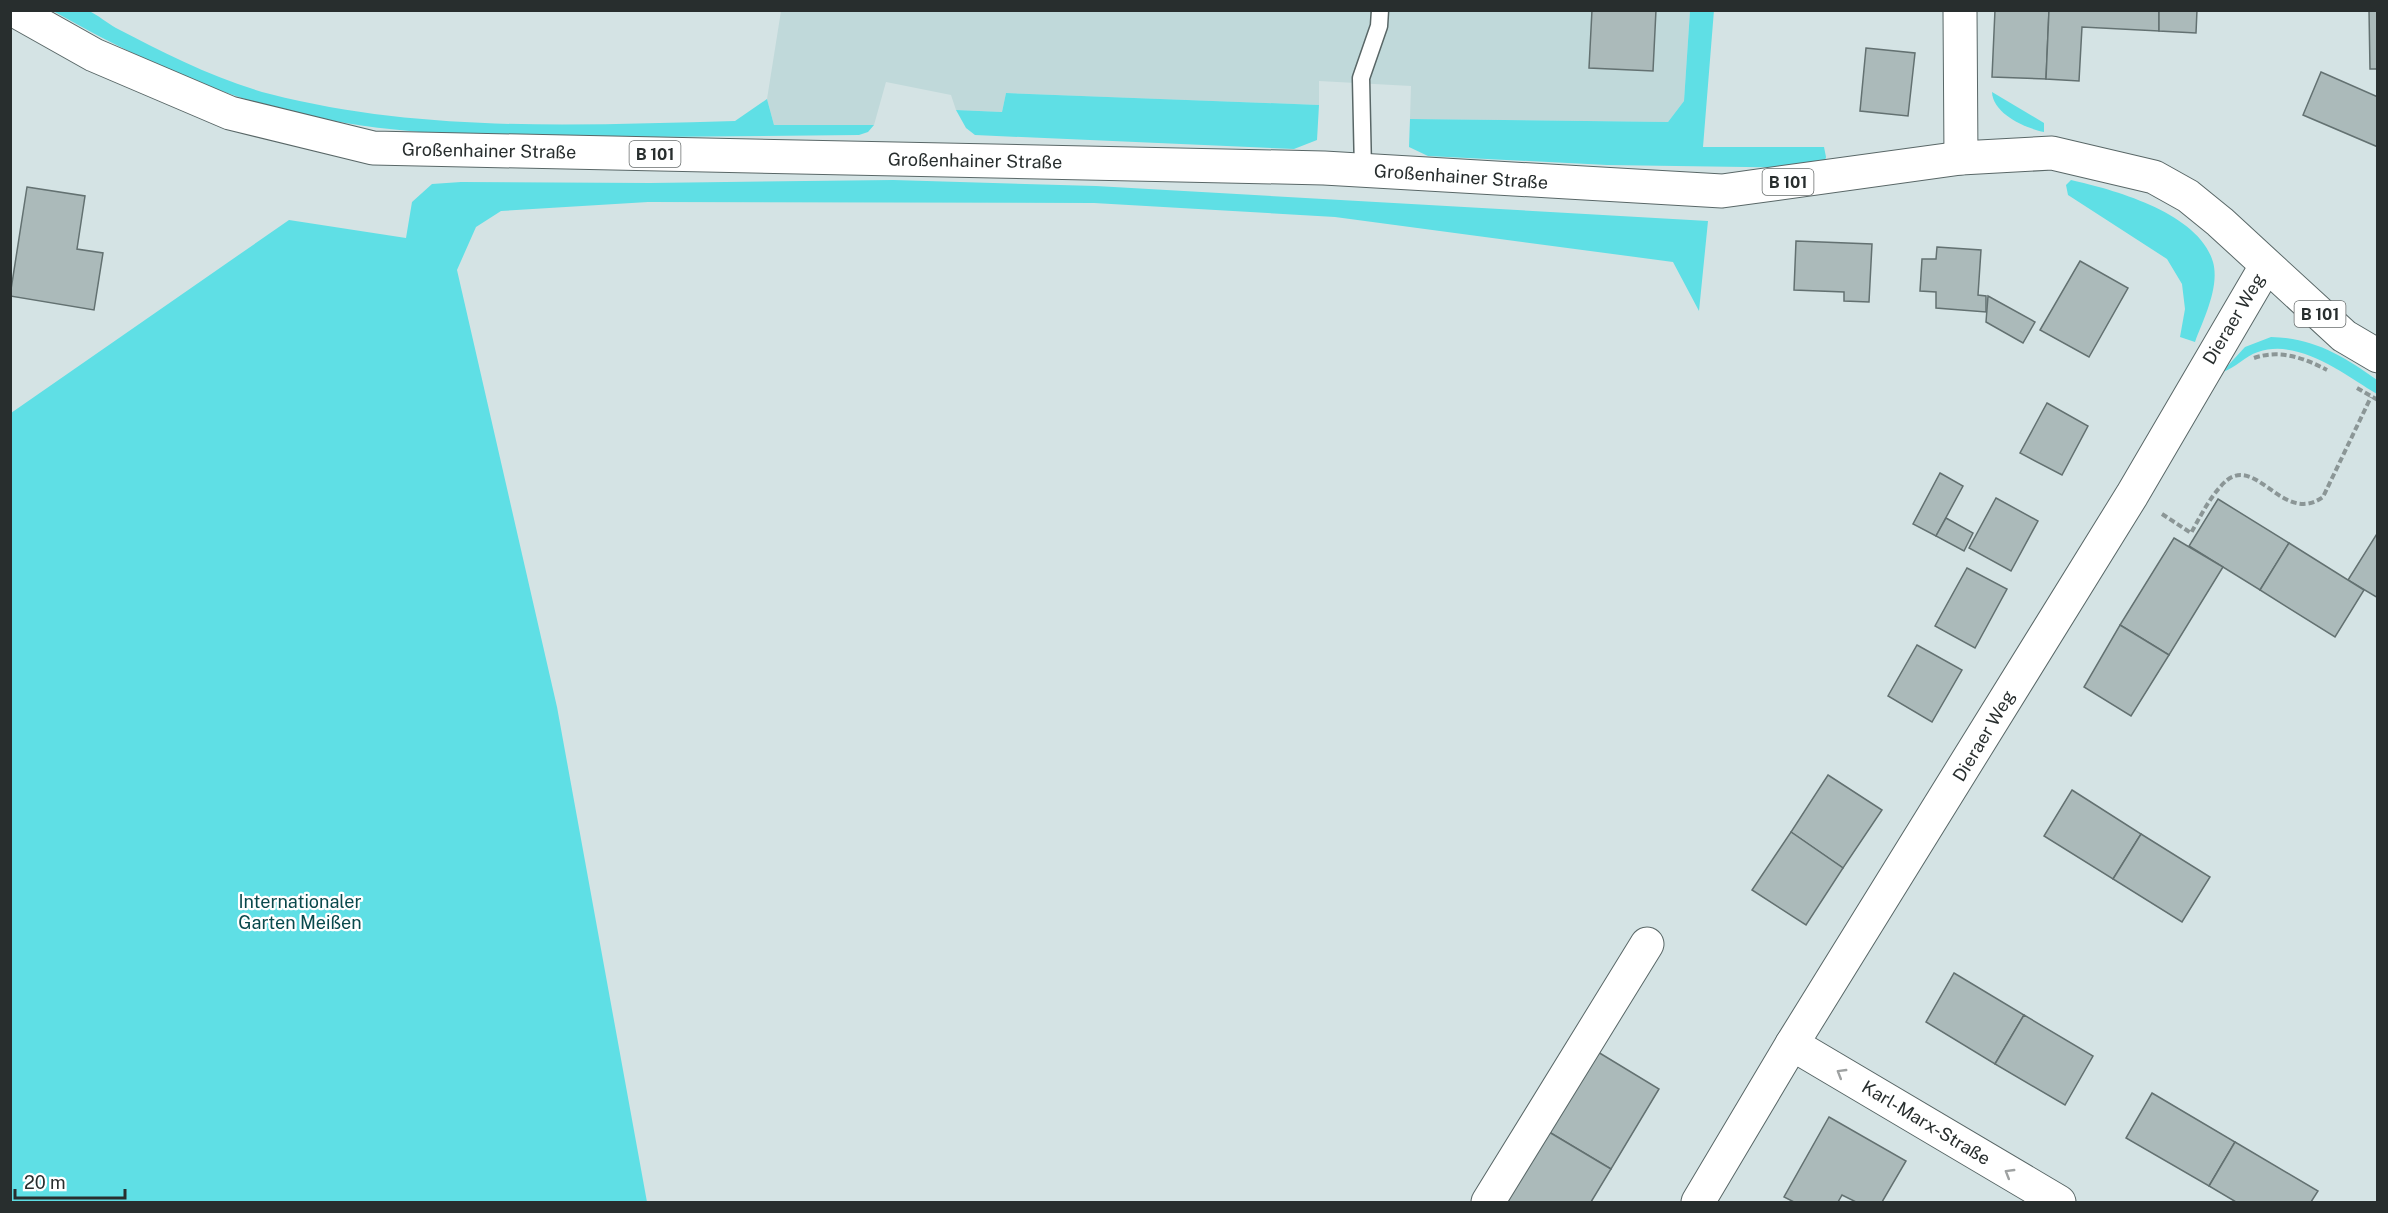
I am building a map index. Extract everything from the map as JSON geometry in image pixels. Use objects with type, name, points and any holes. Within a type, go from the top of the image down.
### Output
[{"type":"main road","name":"Großenhainer Straße","points":[[14,10],[94,55],[230,113],[373,148],[1363,171],[1722,191],[1961,158]]},
{"type":"main road","points":[[1960,10],[1961,158]]},
{"type":"main road","name":"B 101","points":[[1961,158],[2052,153],[2154,177],[2196,203],[2344,336],[2378,356]]},
{"type":"main road","name":"Dieraer Weg","points":[[1698,1203],[1792,1044],[2132,495],[2266,267]]},
{"type":"main road","points":[[1488,1203],[1647,944]]},
{"type":"main road","name":"Karl-Marx-Straße","points":[[1792,1044],[2059,1203]]},
{"type":"lane","points":[[1363,171],[1361,78],[1379,26],[1380,10]]},
{"type":"path","points":[[2248,361],[2271,354],[2287,355],[2306,359],[2331,373]]},
{"type":"path","points":[[2351,385],[2378,400]]},
{"type":"path","points":[[2132,495],[2191,532],[2221,485],[2230,478],[2244,476],[2261,481],[2285,500],[2299,506],[2312,505],[2323,497],[2371,397]]},
{"type":"shaded area","points":[[781,11],[1690,11],[1684,101],[1668,122],[1410,119],[1411,86],[1319,81],[1319,105],[1006,93],[1002,112],[956,110],[951,95],[886,82],[874,125],[774,125],[767,99]]},
{"type":"green space","points":[[1714,10],[1703,147],[1824,147],[1826,157],[1823,168],[1607,165],[1428,156],[1409,147],[1410,119],[1668,122],[1684,101],[1690,11]]},
{"type":"green space","points":[[53,11],[89,11],[116,28],[211,74],[270,94],[327,107],[443,121],[501,124],[618,124],[735,121],[767,99],[774,125],[874,125],[868,132],[859,135],[592,137],[433,133],[354,124],[276,108],[218,90],[134,54]]},
{"type":"green space","points":[[1992,92],[2044,123],[2044,132],[2011,119],[1998,107]]},
{"type":"green space","points":[[1006,93],[1319,105],[1317,140],[1294,149],[975,135],[966,128],[956,110],[1002,112]]},
{"type":"green space","name":"Internationaler Garten Meißen","points":[[893,180],[1096,186],[1708,221],[1699,311],[1673,262],[1335,217],[1094,203],[648,202],[501,211],[476,227],[457,270],[557,707],[647,1202],[11,1202],[11,413],[289,220],[406,238],[412,202],[432,184],[461,182],[650,183]]},
{"type":"green space","points":[[2071,180],[2110,190],[2153,206],[2174,217],[2205,245],[2213,262],[2214,282],[2210,303],[2195,342],[2180,337],[2185,309],[2182,284],[2167,259],[2068,195],[2066,185]]},
{"type":"green space","points":[[2271,337],[2301,341],[2340,356],[2377,380],[2377,394],[2321,360],[2289,350],[2274,349],[2258,352],[2222,372],[2245,347]]},
{"type":"building","points":[[1592,10],[1656,10],[1653,71],[1589,68]]},
{"type":"building","points":[[1995,10],[2049,10],[2046,79],[1992,77]]},
{"type":"building","points":[[2049,10],[2159,10],[2159,31],[2082,27],[2079,81],[2046,79]]},
{"type":"building","points":[[2159,10],[2197,10],[2196,33],[2159,31]]},
{"type":"building","points":[[2369,10],[2378,10],[2378,69],[2370,69]]},
{"type":"building","points":[[1866,48],[1915,53],[1908,116],[1860,111]]},
{"type":"building","points":[[2321,72],[2378,97],[2378,147],[2303,115]]},
{"type":"building","points":[[27,187],[85,196],[77,249],[103,253],[94,310],[10,296]]},
{"type":"building","points":[[1796,241],[1872,244],[1869,302],[1844,301],[1844,292],[1794,290]]},
{"type":"building","points":[[1937,247],[1981,250],[1978,295],[1986,296],[1986,312],[1936,308],[1936,292],[1920,291],[1922,259],[1936,259]]},
{"type":"building","points":[[2080,261],[2128,288],[2089,357],[2040,330]]},
{"type":"building","points":[[1988,296],[2035,322],[2023,343],[1986,322]]},
{"type":"building","points":[[2047,403],[2088,426],[2062,475],[2020,453]]},
{"type":"building","points":[[1940,473],[1963,486],[1936,536],[1913,524]]},
{"type":"building","points":[[1996,498],[2038,521],[2011,571],[1969,548]]},
{"type":"building","points":[[2218,499],[2289,543],[2260,590],[2189,546]]},
{"type":"building","points":[[1946,518],[1973,533],[1964,551],[1936,536]]},
{"type":"building","points":[[2378,532],[2378,598],[2348,580]]},
{"type":"building","points":[[2174,538],[2223,567],[2169,655],[2120,625]]},
{"type":"building","points":[[2289,543],[2364,590],[2335,637],[2260,590]]},
{"type":"building","points":[[1967,568],[2007,589],[1975,648],[1935,626]]},
{"type":"building","points":[[2120,625],[2169,655],[2131,716],[2084,687]]},
{"type":"building","points":[[1917,645],[1962,670],[1932,722],[1888,696]]},
{"type":"building","points":[[1828,775],[1882,810],[1843,868],[1791,832]]},
{"type":"building","points":[[2072,790],[2141,834],[2113,879],[2044,836]]},
{"type":"building","points":[[1791,832],[1843,868],[1806,925],[1752,890]]},
{"type":"building","points":[[2141,834],[2210,877],[2182,922],[2113,879]]},
{"type":"building","points":[[1954,973],[2024,1015],[1995,1064],[1926,1022]]},
{"type":"building","points":[[2024,1015],[2093,1056],[2065,1105],[1995,1064]]},
{"type":"building","points":[[1593,1049],[1659,1089],[1611,1169],[1544,1129]]},
{"type":"building","points":[[2152,1093],[2235,1142],[2209,1186],[2126,1138]]},
{"type":"building","points":[[1829,1117],[1906,1161],[1882,1202],[1856,1202],[1842,1195],[1838,1202],[1794,1202],[1784,1197]]},
{"type":"building","points":[[1544,1129],[1611,1169],[1591,1202],[1501,1202]]},
{"type":"building","points":[[2235,1142],[2318,1191],[2311,1202],[2236,1202],[2209,1186]]}]
